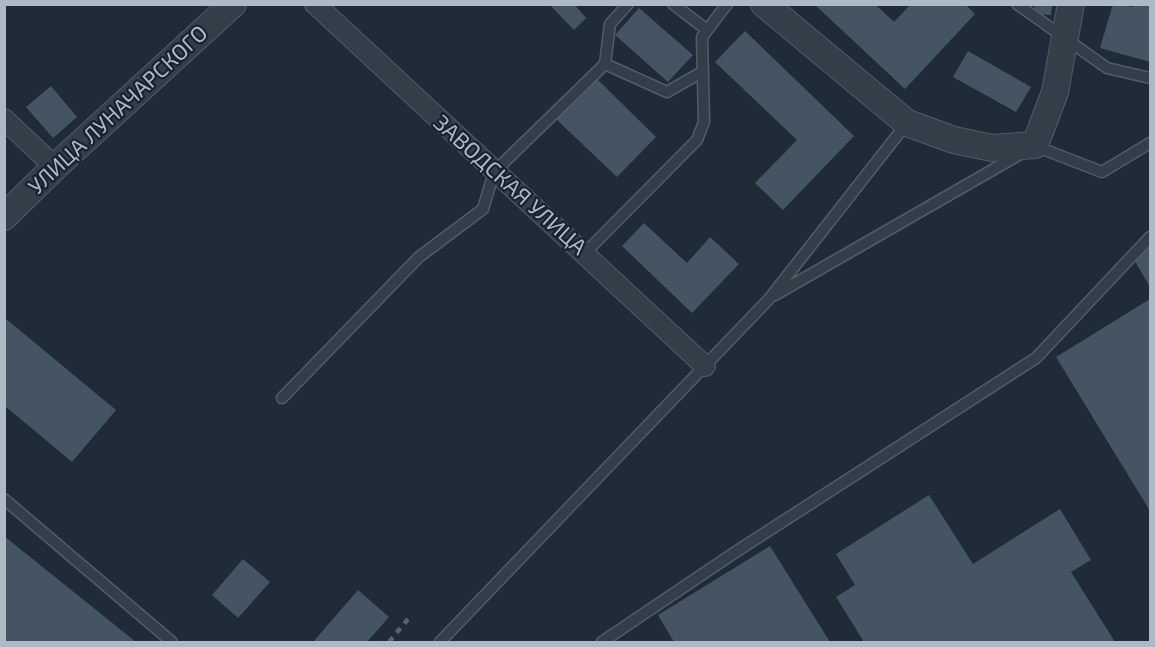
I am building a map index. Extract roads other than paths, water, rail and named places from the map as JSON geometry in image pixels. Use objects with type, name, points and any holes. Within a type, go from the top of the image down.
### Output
[{"type":"street","name":"УЛИЦА ЛУНАЧАРСКОГО","points":[[4,217],[55,167],[233,4]]},
{"type":"street","name":"ЗАВОДСКАЯ УЛИЦА","points":[[315,4],[705,366]]},
{"type":"street","points":[[764,4],[907,123],[954,140],[992,148],[1035,146],[1055,92],[1071,4]]},
{"type":"street","points":[[4,119],[55,167]]},
{"type":"lane","points":[[282,398],[419,257],[483,208],[494,172],[605,64],[610,24],[628,4]]},
{"type":"lane","points":[[673,4],[707,30]]},
{"type":"lane","points":[[585,253],[697,140],[704,122],[702,37],[727,4]]},
{"type":"lane","points":[[1017,4],[1107,68],[1150,78]]},
{"type":"lane","points":[[605,64],[667,92],[702,72]]},
{"type":"lane","points":[[440,642],[769,299],[907,123]]},
{"type":"lane","points":[[769,299],[1035,146],[1102,172],[1150,143]]},
{"type":"lane","points":[[602,642],[734,553],[1036,358],[1150,237]]},
{"type":"lane","points":[[4,499],[172,642]]},
{"type":"railway","points":[[389,642],[408,619]]}]
